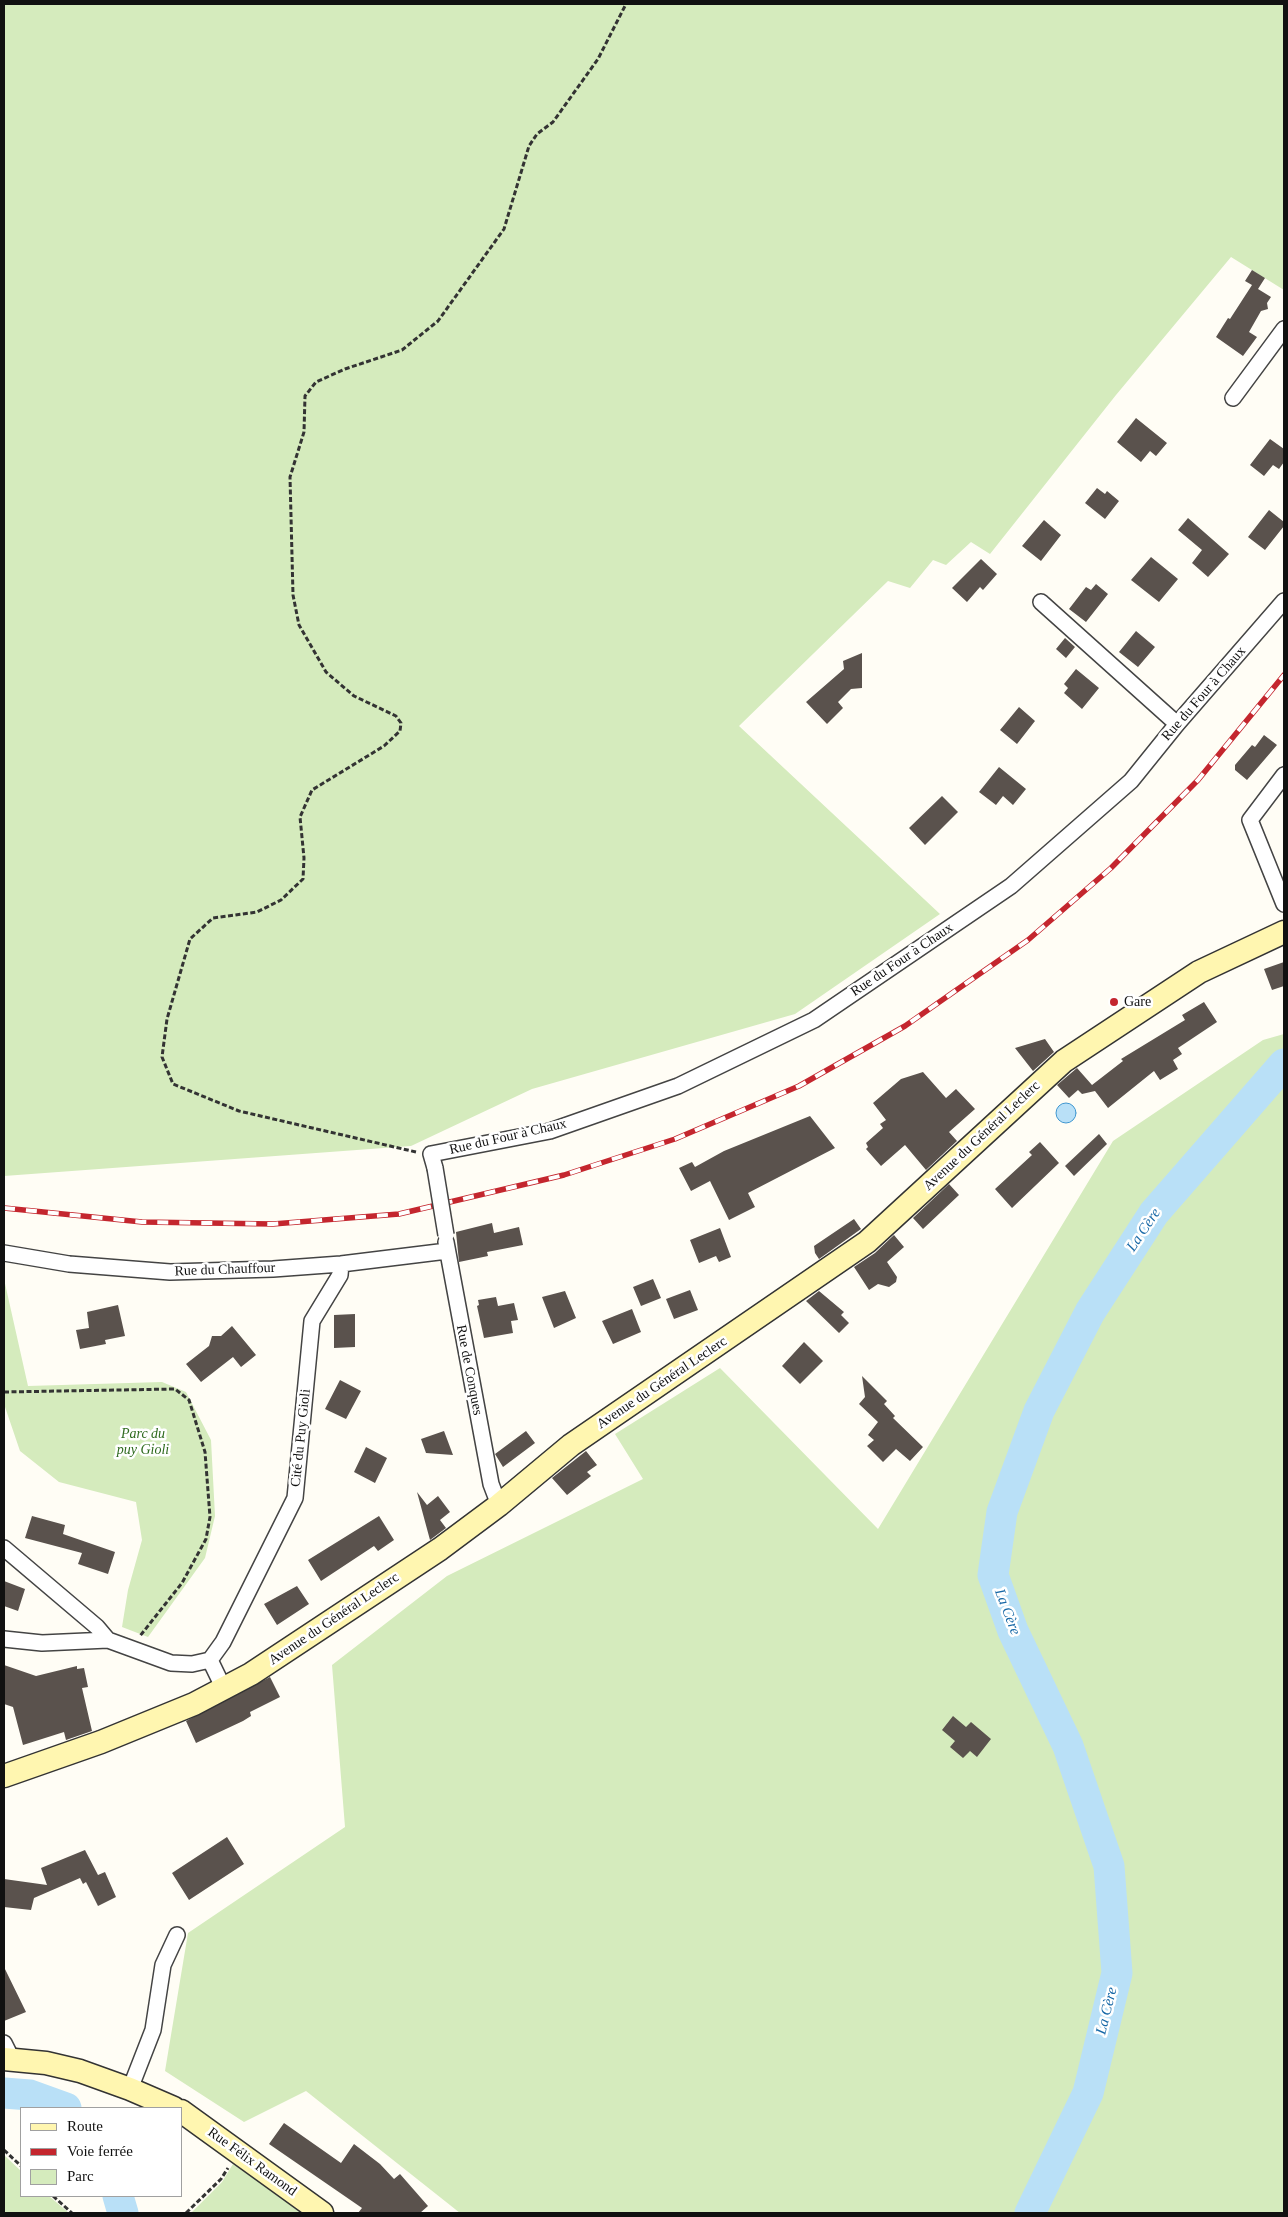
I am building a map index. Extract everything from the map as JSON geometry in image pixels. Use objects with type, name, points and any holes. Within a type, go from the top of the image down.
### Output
[{"type":"street","points":[[1233,398],[1284,328]]},
{"type":"street","name":"Rue du Four à Chaux","points":[[433,1161],[550,1131],[678,1086],[814,1020],[1011,886],[1131,781],[1177,724],[1284,601]]},
{"type":"street","points":[[1041,602],[1177,724]]},
{"type":"street","points":[[1284,775],[1250,820],[1284,904]]},
{"type":"street","name":"Avenue du Général Leclerc","points":[[4,1776],[101,1742],[194,1704],[224,1689],[251,1674],[440,1550],[499,1505],[571,1445],[868,1242],[1064,1062],[1199,972],[1284,932]]},
{"type":"street","name":"Rue de Conques","points":[[433,1161],[447,1251],[491,1484],[499,1505]]},
{"type":"street","name":"Rue du Chauffour","points":[[4,1253],[69,1264],[170,1272],[273,1269],[341,1264],[447,1251]]},
{"type":"street","name":"Cité du Puy Gioli","points":[[210,1660],[223,1642],[295,1498],[312,1321],[340,1275],[341,1264]]},
{"type":"street","points":[[4,1548],[97,1627],[108,1640]]},
{"type":"street","points":[[4,1639],[42,1644],[108,1640],[171,1663],[192,1664],[210,1660],[224,1689]]},
{"type":"street","points":[[130,2089],[152,2030],[164,1965],[177,1935]]},
{"type":"street","points":[[7,2054],[80,2071],[130,2089],[172,2107]]},
{"type":"street","name":"Rue Félix Ramond","points":[[182,2112],[322,2213]]},
{"type":"path","points":[[433,1161],[231,1108],[173,1084],[162,1057],[167,1019],[190,939],[213,918],[257,912],[281,900],[303,879],[300,817],[312,790],[384,746],[400,731],[401,723],[396,716],[354,696],[326,672],[299,625],[293,595],[290,477],[304,432],[305,396],[316,382],[345,369],[402,350],[438,321],[504,229],[529,146],[537,134],[553,122],[598,59],[626,4]]},
{"type":"path","points":[[4,1392],[175,1389],[189,1400],[205,1452],[210,1517],[206,1539],[182,1583],[132,1649]]},
{"type":"path","points":[[4,2150],[20,2165]]},
{"type":"path","points":[[186,2213],[221,2179],[238,2152]]},
{"type":"path","points":[[54,2197],[72,2213]]},
{"type":"green space","points":[[4,4],[1284,4],[1284,290],[1231,257],[1116,395],[990,554],[971,542],[946,565],[933,560],[910,588],[888,581],[739,726],[940,914],[795,1014],[532,1089],[411,1146],[4,1176]]},
{"type":"green space","points":[[1284,1034],[1284,2213],[460,2213],[306,2091],[244,2122],[165,2071],[188,1933],[345,1827],[332,1665],[447,1576],[643,1479],[615,1434],[720,1368],[878,1529],[1113,1141],[1263,1040]]},
{"type":"green space","name":"Parc du puy Gioli","points":[[4,1279],[28,1386],[162,1382],[186,1392],[211,1440],[215,1516],[205,1558],[148,1637],[122,1627],[128,1590],[142,1540],[136,1502],[59,1482],[20,1451],[4,1404]]},
{"type":"green space","points":[[4,2155],[20,2170],[20,2197],[50,2197],[69,2213],[4,2213]]},
{"type":"green space","points":[[233,2164],[304,2213],[191,2213],[222,2182]]},
{"type":"water","points":[[1066,1103],[1073,1106],[1076,1113],[1073,1120],[1066,1123],[1059,1120],[1056,1113],[1059,1106]]},
{"type":"building","points":[[1252,270],[1265,278],[1258,289],[1271,297],[1267,303],[1268,309],[1261,311],[1249,332],[1257,337],[1243,356],[1216,337],[1252,285],[1245,281]]},
{"type":"building","points":[[1136,418],[1167,443],[1156,456],[1150,451],[1141,462],[1117,442]]},
{"type":"building","points":[[1270,439],[1284,449],[1284,462],[1279,469],[1273,465],[1264,476],[1250,465]]},
{"type":"building","points":[[1097,488],[1105,494],[1107,491],[1119,501],[1105,519],[1085,503]]},
{"type":"building","points":[[1269,510],[1284,522],[1284,526],[1265,550],[1248,537]]},
{"type":"building","points":[[1188,518],[1229,554],[1208,577],[1192,563],[1202,550],[1178,530]]},
{"type":"building","points":[[1044,520],[1061,535],[1041,561],[1022,546]]},
{"type":"building","points":[[1151,557],[1178,579],[1159,602],[1131,580]]},
{"type":"building","points":[[981,559],[997,574],[983,590],[980,587],[967,602],[952,588]]},
{"type":"building","points":[[1096,584],[1108,594],[1086,622],[1069,609],[1086,587],[1091,590]]},
{"type":"building","points":[[1136,631],[1155,647],[1138,667],[1119,652]]},
{"type":"building","points":[[1065,638],[1075,647],[1066,658],[1056,649]]},
{"type":"building","points":[[862,653],[862,688],[851,689],[838,702],[843,708],[827,724],[806,702],[844,669],[843,661]]},
{"type":"building","points":[[1076,669],[1099,688],[1082,709],[1064,693],[1068,688],[1064,684]]},
{"type":"building","points":[[1019,707],[1035,721],[1017,744],[1000,730]]},
{"type":"building","points":[[1264,735],[1277,745],[1247,780],[1235,770],[1235,765],[1252,745],[1255,747]]},
{"type":"building","points":[[999,767],[1026,789],[1013,805],[1003,796],[996,805],[979,792]]},
{"type":"building","points":[[942,796],[958,812],[925,845],[909,828]]},
{"type":"building","points":[[1284,962],[1284,986],[1272,990],[1264,969]]},
{"type":"building","points":[[1204,1002],[1217,1022],[1178,1048],[1182,1054],[1173,1060],[1178,1069],[1160,1080],[1154,1071],[1108,1108],[1095,1091],[1082,1094],[1078,1090],[1069,1098],[1057,1085],[1077,1068],[1092,1085],[1123,1061],[1121,1059],[1185,1020],[1182,1015]]},
{"type":"building","points":[[1045,1039],[1054,1052],[1033,1071],[1015,1048]]},
{"type":"building","points":[[923,1072],[946,1098],[956,1089],[975,1109],[949,1132],[957,1141],[926,1170],[905,1145],[881,1166],[866,1149],[868,1147],[866,1143],[883,1128],[880,1124],[886,1120],[873,1103],[901,1079]]},
{"type":"building","points":[[810,1116],[835,1148],[748,1193],[755,1207],[729,1220],[710,1181],[691,1191],[679,1168],[692,1162],[695,1167],[724,1151]]},
{"type":"building","points":[[1099,1134],[1107,1144],[1074,1176],[1065,1166]]},
{"type":"building","points":[[1040,1142],[1059,1163],[1012,1208],[995,1189],[1032,1155],[1029,1152]]},
{"type":"building","points":[[949,1184],[959,1195],[923,1229],[913,1218]]},
{"type":"building","points":[[854,1219],[861,1229],[819,1259],[815,1253],[814,1246]]},
{"type":"building","points":[[492,1223],[494,1233],[519,1227],[523,1245],[487,1252],[488,1256],[459,1262],[456,1232]]},
{"type":"building","points":[[720,1228],[731,1257],[719,1262],[716,1256],[699,1263],[690,1240]]},
{"type":"building","points":[[894,1235],[904,1247],[887,1262],[897,1277],[896,1282],[889,1287],[878,1284],[869,1290],[854,1267],[875,1253]]},
{"type":"building","points":[[653,1279],[661,1298],[641,1306],[633,1287]]},
{"type":"building","points":[[690,1290],[698,1310],[674,1319],[666,1299]]},
{"type":"building","points":[[565,1291],[576,1318],[554,1328],[542,1297]]},
{"type":"building","points":[[819,1291],[844,1312],[841,1315],[849,1323],[839,1333],[806,1301]]},
{"type":"building","points":[[496,1297],[498,1306],[514,1303],[518,1320],[511,1321],[513,1333],[484,1338],[477,1306],[479,1305],[478,1300]]},
{"type":"building","points":[[118,1305],[125,1336],[105,1340],[106,1344],[80,1349],[76,1330],[89,1328],[87,1312]]},
{"type":"building","points":[[632,1309],[641,1332],[613,1344],[602,1321]]},
{"type":"building","points":[[355,1314],[355,1347],[334,1348],[334,1315]]},
{"type":"building","points":[[232,1326],[256,1355],[241,1367],[233,1357],[201,1382],[186,1364],[209,1346],[212,1336],[221,1336]]},
{"type":"building","points":[[804,1342],[823,1361],[800,1384],[782,1366]]},
{"type":"building","points":[[862,1376],[887,1401],[884,1404],[895,1416],[893,1418],[923,1447],[910,1461],[896,1449],[883,1462],[867,1446],[874,1440],[868,1435],[878,1422],[859,1404],[865,1397]]},
{"type":"building","points":[[340,1380],[361,1391],[346,1419],[325,1409]]},
{"type":"building","points":[[444,1431],[453,1455],[426,1453],[421,1439]]},
{"type":"building","points":[[526,1431],[535,1443],[503,1467],[495,1454]]},
{"type":"building","points":[[366,1447],[387,1458],[375,1483],[354,1472]]},
{"type":"building","points":[[586,1451],[597,1465],[587,1472],[591,1476],[567,1495],[552,1478]]},
{"type":"building","points":[[417,1492],[427,1505],[438,1496],[450,1512],[440,1520],[446,1528],[430,1540]]},
{"type":"building","points":[[32,1516],[65,1525],[63,1534],[115,1552],[108,1574],[78,1564],[82,1553],[25,1538]]},
{"type":"building","points":[[379,1516],[394,1540],[378,1551],[374,1546],[321,1581],[308,1560]]},
{"type":"building","points":[[4,1581],[25,1589],[18,1611],[4,1606]]},
{"type":"building","points":[[297,1586],[309,1604],[277,1625],[264,1604]]},
{"type":"building","points":[[4,1665],[36,1676],[77,1666],[77,1669],[84,1668],[88,1687],[82,1688],[92,1731],[66,1740],[64,1732],[23,1745],[13,1707],[4,1704]]},
{"type":"building","points":[[270,1677],[280,1697],[250,1712],[251,1716],[243,1721],[196,1743],[186,1721]]},
{"type":"building","points":[[953,1716],[966,1727],[971,1722],[991,1739],[977,1757],[970,1751],[963,1758],[950,1747],[955,1741],[942,1730]]},
{"type":"building","points":[[227,1837],[244,1864],[189,1900],[172,1873]]},
{"type":"building","points":[[85,1850],[98,1875],[105,1872],[116,1897],[98,1906],[86,1882],[83,1884],[80,1878],[34,1898],[31,1910],[4,1907],[4,1879],[47,1885],[41,1868]]},
{"type":"building","points":[[4,1967],[26,2012],[4,2021]]},
{"type":"building","points":[[284,2123],[341,2163],[354,2144],[380,2164],[394,2179],[400,2174],[428,2206],[420,2213],[358,2213],[362,2208],[269,2144]]},
{"type":"waterway","name":"La Cère","points":[[1030,2213],[1088,2093],[1117,1973],[1109,1866],[1068,1746],[1013,1631],[993,1575],[1002,1512],[1039,1411],[1090,1312],[1154,1213],[1284,1064]]},
{"type":"waterway","name":"La Cère","points":[[4,2093],[30,2095],[63,2107]]},
{"type":"waterway","name":"La Cère","points":[[118,2197],[123,2213]]},
{"type":"railway","points":[[4,1208],[142,1222],[273,1224],[399,1214],[564,1175],[675,1139],[799,1086],[905,1026],[1028,940],[1111,868],[1198,780],[1284,675]]},
{"type":"place","name":"Gare","points":[[1114,1002]]}]
